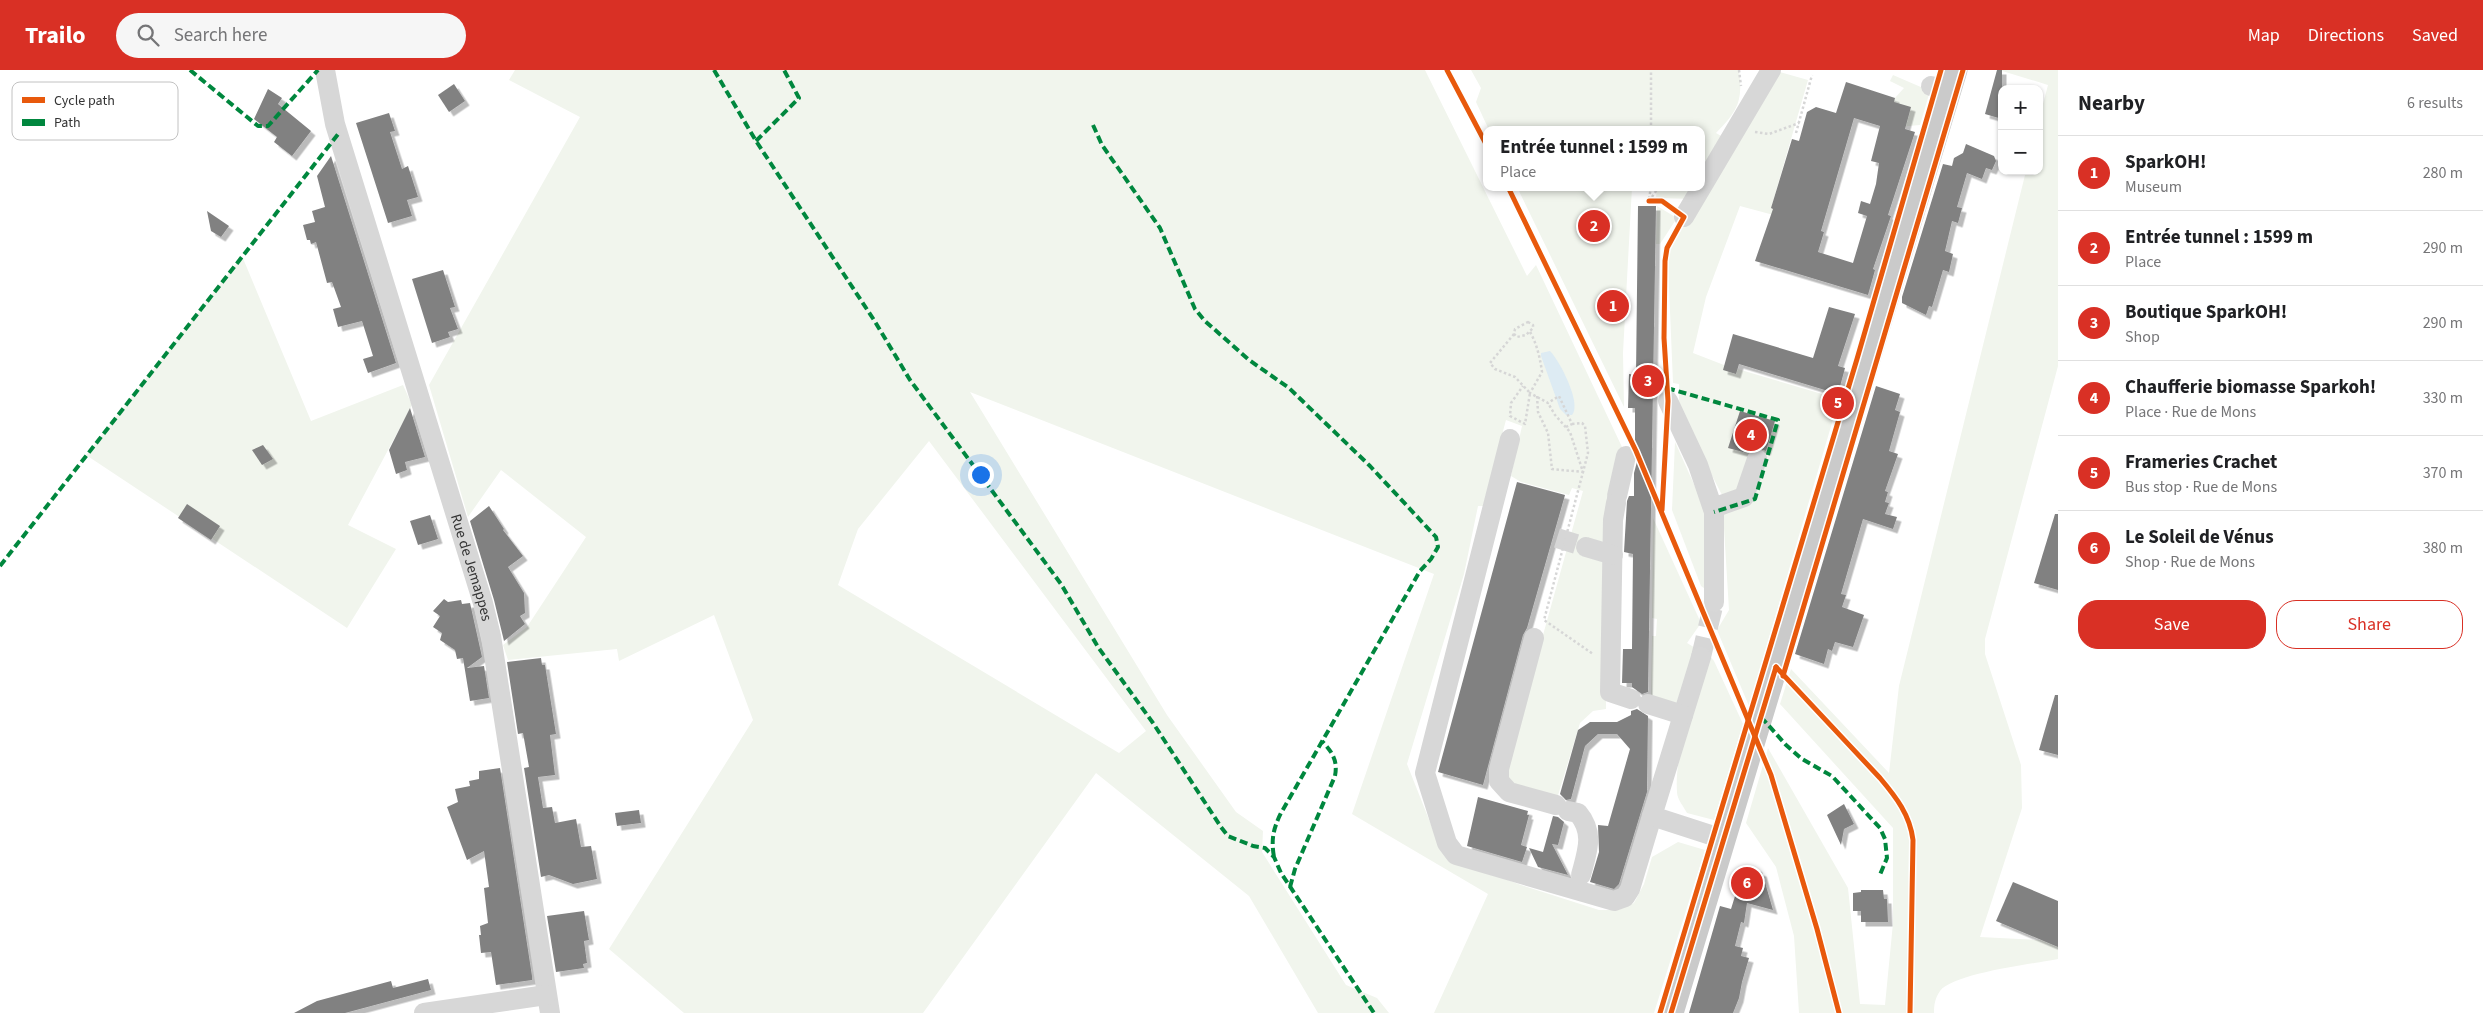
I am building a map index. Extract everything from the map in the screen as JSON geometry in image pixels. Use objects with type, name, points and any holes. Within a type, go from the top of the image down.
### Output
[{"type":"main road","points":[[1671,1013],[1948,78]]},
{"type":"street","name":"Rue de Jemappes","points":[[325,70],[339,133],[489,627],[548,1004]]},
{"type":"street","points":[[1705,182],[1771,70]]},
{"type":"street","points":[[1684,217],[1700,191]]},
{"type":"street","points":[[1668,401],[1698,465],[1712,508],[1714,602]]},
{"type":"street","points":[[1510,439],[1425,774],[1446,843],[1456,855],[1578,884],[1614,901],[1625,897],[1630,889],[1700,657]]},
{"type":"street","points":[[1626,456],[1613,520],[1610,692],[1683,715]]},
{"type":"street","points":[[1712,508],[1744,497],[1757,460]]},
{"type":"street","points":[[1586,547],[1612,554]]},
{"type":"street","points":[[1534,638],[1499,769],[1499,781],[1509,792],[1578,813],[1589,833],[1589,847],[1578,884]]},
{"type":"street","points":[[1652,816],[1723,839]]},
{"type":"street","points":[[424,1013],[548,1004]]},
{"type":"path","points":[[1651,70],[1651,126]]},
{"type":"path","points":[[1796,133],[1812,75]]},
{"type":"path","points":[[1739,125],[1763,134],[1799,123]]},
{"type":"path","points":[[1652,191],[1652,201],[1658,191]]},
{"type":"path","points":[[1514,334],[1520,337],[1530,332],[1533,325],[1528,322],[1515,329],[1514,334],[1490,363],[1495,369],[1515,378],[1530,393],[1548,403],[1555,415],[1570,432],[1584,472]]},
{"type":"path","points":[[1523,386],[1511,404],[1510,416],[1525,424],[1530,393],[1542,372],[1538,358],[1538,346],[1530,332]]},
{"type":"path","points":[[1537,396],[1538,412],[1548,433],[1552,469],[1584,472]]},
{"type":"path","points":[[1548,403],[1559,396],[1572,424]]},
{"type":"path","points":[[1566,427],[1582,423],[1587,429],[1588,452],[1544,620],[1611,666]]},
{"type":"shaded area","points":[[515,70],[1425,70],[1483,187],[1483,191],[1485,191],[1527,276],[1536,265],[1622,447],[1605,524],[1606,709],[1593,711],[1580,723],[1556,802],[1518,791],[1505,772],[1583,491],[1572,488],[1569,495],[1521,482],[1511,476],[1522,426],[1506,420],[1483,506],[1478,506],[1464,574],[1407,764],[1441,850],[1481,870],[1599,910],[1618,910],[1634,903],[1644,884],[1652,857],[1678,842],[1705,850],[1654,1013],[1434,1013],[1488,894],[1352,814],[1434,574],[970,392],[1167,715],[1236,812],[1263,831],[1262,852],[1346,985],[1377,998],[1389,1013],[1318,1013],[1249,896],[1096,773],[923,1013],[684,1013],[609,949],[753,720],[714,615],[619,661],[617,649],[508,660],[503,645],[527,627],[586,537],[501,470],[468,517],[429,385],[580,117],[509,80]],"holes":[[[929,441],[1146,731],[1119,753],[838,585],[858,529]]]},
{"type":"shaded area","points":[[1471,70],[1739,70],[1740,81],[1739,98],[1734,112],[1716,133],[1728,140],[1705,180],[1705,126],[1487,126],[1476,102],[1481,88]]},
{"type":"shaded area","points":[[1999,70],[2058,70],[2058,366],[1985,639],[1985,654],[2021,765],[2022,808],[1980,937],[2058,941],[2058,959],[1977,974],[1961,979],[1940,991],[1937,996],[1934,1013],[1799,1013],[1794,936],[1776,867],[1746,823],[1768,748],[1848,888],[1860,1004],[1885,1005],[1893,923],[1893,828],[1780,704],[1791,669],[1889,773],[1899,686],[2025,175],[2043,175],[2043,104],[2048,85]]},
{"type":"shaded area","points":[[1776,71],[1808,80],[1772,205],[1815,226],[1740,206],[1706,297],[1693,353],[1724,365],[1839,399],[1749,706],[1717,630],[1729,610],[1722,495],[1679,411],[1679,384],[1673,383],[1668,263],[1671,246]]},
{"type":"shaded area","points":[[1893,75],[1930,91],[1920,125],[1886,128],[1895,98],[1904,88],[1890,81]]},
{"type":"shaded area","points":[[1519,191],[1632,191],[1623,353],[1624,407]]},
{"type":"shaded area","points":[[1657,191],[1698,191],[1693,199],[1656,198]]},
{"type":"shaded area","points":[[1657,206],[1677,218],[1660,244],[1656,244]]},
{"type":"shaded area","points":[[242,256],[311,421],[403,385],[412,405],[348,525],[396,549],[347,628],[86,455]]},
{"type":"shaded area","points":[[1550,351],[1564,373],[1572,393],[1574,410],[1572,415],[1566,415],[1560,409],[1541,356],[1541,353]]},
{"type":"shaded area","points":[[1675,442],[1706,511],[1707,590],[1701,586],[1672,510]]},
{"type":"shaded area","points":[[1653,518],[1701,623],[1687,643],[1697,649],[1681,708],[1651,696],[1652,636],[1656,636],[1657,619],[1652,618]]},
{"type":"shaded area","points":[[1710,656],[1743,724],[1714,820],[1687,813],[1677,795],[1677,776],[1682,741]]},
{"type":"building","points":[[1997,70],[2002,70],[2002,85],[1998,85],[1998,118],[1985,114]]},
{"type":"building","points":[[1846,82],[1895,98],[1894,102],[1911,107],[1905,129],[1915,132],[1888,215],[1891,216],[1873,269],[1875,270],[1868,295],[1755,261],[1773,209],[1771,208],[1792,139],[1799,141],[1807,112],[1816,107],[1836,113]],"holes":[[[1854,118],[1880,126],[1871,161],[1879,163],[1876,184],[1870,204],[1861,201],[1858,213],[1867,216],[1853,263],[1818,252],[1824,232],[1821,231]]]},
{"type":"building","points":[[454,84],[465,101],[449,112],[438,95]]},
{"type":"building","points":[[268,89],[282,98],[278,104],[311,131],[292,156],[274,142],[277,137],[254,119]]},
{"type":"building","points":[[389,113],[395,131],[390,132],[402,169],[408,166],[418,197],[407,200],[412,216],[388,223],[356,123]]},
{"type":"building","points":[[1966,144],[1994,156],[1996,161],[1992,170],[1986,168],[1982,179],[1967,173],[1957,207],[1962,208],[1958,223],[1952,221],[1945,251],[1953,254],[1949,272],[1943,270],[1932,307],[1929,306],[1926,315],[1902,303],[1902,297],[1943,164],[1952,166],[1954,158],[1963,153]]},
{"type":"building","points":[[331,156],[396,363],[368,373],[363,359],[373,356],[362,321],[338,327],[333,309],[341,307],[332,282],[327,283],[316,242],[311,244],[310,240],[307,240],[303,225],[315,222],[312,211],[325,207],[317,176]]},
{"type":"building","points":[[1638,206],[1656,206],[1648,692],[1642,694],[1632,687],[1632,683],[1622,683],[1623,649],[1632,649],[1633,554],[1624,552],[1627,501],[1629,496],[1634,496],[1634,473],[1638,458],[1635,448],[1635,408],[1628,408],[1629,374],[1636,375]]},
{"type":"building","points":[[207,211],[229,226],[221,237],[211,231]]},
{"type":"building","points":[[443,270],[455,307],[450,308],[458,329],[448,332],[450,337],[432,343],[412,279]]},
{"type":"building","points":[[1829,307],[1855,314],[1838,366],[1845,368],[1838,394],[1739,364],[1736,374],[1723,370],[1733,334],[1813,358]]},
{"type":"building","points":[[1876,386],[1900,394],[1895,410],[1900,412],[1889,451],[1898,454],[1885,491],[1888,492],[1885,502],[1889,503],[1885,514],[1897,517],[1893,529],[1863,519],[1841,594],[1846,595],[1842,607],[1864,615],[1853,647],[1835,642],[1832,651],[1828,649],[1824,664],[1795,654]]},
{"type":"building","points":[[410,408],[425,457],[405,462],[407,470],[396,474],[389,450]]},
{"type":"building","points":[[1740,411],[1775,421],[1766,451],[1755,447],[1747,453],[1728,448]]},
{"type":"building","points":[[263,445],[273,459],[262,465],[252,450]]},
{"type":"building","points":[[1517,482],[1565,495],[1527,628],[1523,635],[1483,785],[1438,772]]},
{"type":"building","points":[[187,504],[220,526],[211,540],[178,518]]},
{"type":"building","points":[[489,506],[503,530],[523,556],[508,567],[524,593],[525,613],[520,616],[525,624],[504,641],[494,600],[470,521]]},
{"type":"building","points":[[2055,514],[2058,514],[2058,590],[2034,583]]},
{"type":"building","points":[[430,515],[438,539],[418,545],[410,521]]},
{"type":"building","points":[[444,599],[448,602],[461,600],[462,604],[470,603],[482,657],[467,668],[484,666],[489,698],[470,701],[463,658],[457,659],[455,650],[440,640],[442,633],[433,627],[440,616],[433,611]]},
{"type":"building","points":[[541,658],[542,665],[545,665],[556,734],[550,735],[555,775],[538,777],[543,808],[552,807],[555,823],[576,819],[581,847],[591,846],[597,879],[573,884],[549,875],[541,877],[524,768],[529,767],[523,733],[518,734],[507,662]]},
{"type":"building","points":[[2055,695],[2058,695],[2058,755],[2039,750]]},
{"type":"building","points":[[1637,709],[1648,716],[1647,792],[1619,884],[1614,889],[1590,882],[1599,852],[1598,825],[1608,826],[1630,749],[1617,734],[1598,734],[1585,746],[1571,799],[1566,800],[1560,794],[1578,730],[1590,722],[1617,722],[1631,715],[1631,711]]},
{"type":"building","points":[[500,768],[532,980],[496,985],[491,952],[481,953],[479,935],[481,935],[480,926],[488,923],[484,888],[489,887],[484,851],[467,860],[447,807],[458,802],[455,789],[470,786],[469,781],[479,779],[479,771]]},
{"type":"building","points":[[1478,797],[1528,811],[1527,815],[1529,815],[1521,845],[1527,847],[1522,862],[1467,846]]},
{"type":"building","points":[[1844,804],[1854,824],[1844,829],[1841,845],[1827,815]]},
{"type":"building","points":[[639,810],[641,823],[617,826],[615,813]]},
{"type":"building","points":[[1553,816],[1558,817],[1564,822],[1558,845],[1552,844],[1568,875],[1538,867],[1529,848],[1543,852]]},
{"type":"building","points":[[1744,867],[1762,872],[1773,910],[1747,903],[1744,923],[1741,922],[1735,946],[1743,948],[1741,956],[1749,958],[1739,998],[1733,1013],[1689,1013],[1720,906],[1731,909]]},
{"type":"building","points":[[2013,882],[2058,901],[2058,947],[1996,921]]},
{"type":"building","points":[[1861,890],[1883,890],[1884,899],[1887,899],[1888,922],[1861,922],[1861,911],[1853,911],[1853,893],[1861,892]]},
{"type":"building","points":[[584,911],[589,940],[584,941],[587,963],[583,964],[584,968],[556,972],[547,916]]},
{"type":"building","points":[[428,979],[431,990],[345,1013],[294,1013],[317,1001],[391,981],[393,988]]},
{"type":"tunnel","points":[[1557,538],[1586,547]]},
{"type":"tunnel","points":[[1701,657],[1714,602]]},
{"type":"marked path","points":[[190,70],[258,126],[268,126],[318,70]]},
{"type":"marked path","points":[[714,70],[756,141],[874,320],[910,380],[1061,584],[1098,647],[1153,723],[1221,827],[1228,836],[1253,846],[1265,848],[1274,857],[1281,873],[1374,1013]]},
{"type":"marked path","points":[[756,141],[799,98],[784,70]]},
{"type":"marked path","points":[[1093,125],[1102,145],[1160,228],[1195,309],[1205,321],[1249,360],[1289,388],[1370,466],[1436,537],[1438,547],[1431,559],[1420,571],[1281,813],[1273,835],[1274,857]]},
{"type":"marked path","points":[[0,566],[339,133]]},
{"type":"marked path","points":[[1667,388],[1778,420],[1755,499],[1714,512]]},
{"type":"marked path","points":[[1761,717],[1786,745],[1802,759],[1832,776],[1880,828],[1885,839],[1887,858],[1879,877]]},
{"type":"marked path","points":[[1290,887],[1295,869],[1335,776],[1336,765],[1329,749],[1322,741]]},
{"type":"cycle path","points":[[1447,70],[1483,138]]},
{"type":"cycle path","points":[[1660,1013],[1857,359],[1941,70]]},
{"type":"cycle path","points":[[1783,676],[1963,70]]},
{"type":"cycle path","points":[[1510,191],[1636,451],[1771,775],[1817,929],[1839,1013]]},
{"type":"cycle path","points":[[1649,201],[1662,201],[1684,217],[1667,248],[1665,261],[1664,338],[1668,401],[1662,510]]},
{"type":"cycle path","points":[[1776,667],[1880,778],[1897,799],[1909,822],[1913,840],[1910,1013]]},
{"type":"cycle path","points":[[1671,1013],[1776,667]]},
{"type":"place","name":"Entrée tunnel : 1599 m","points":[[1594,226]]},
{"type":"place","name":"SparkOH!","points":[[1613,306]]},
{"type":"place","name":"Boutique SparkOH!","points":[[1648,381]]},
{"type":"place","name":"Frameries Crachet","points":[[1838,403]]},
{"type":"place","name":"Chaufferie biomasse Sparkoh!","points":[[1751,435]]},
{"type":"place","name":"Le Soleil de Vénus","points":[[1747,883]]}]
